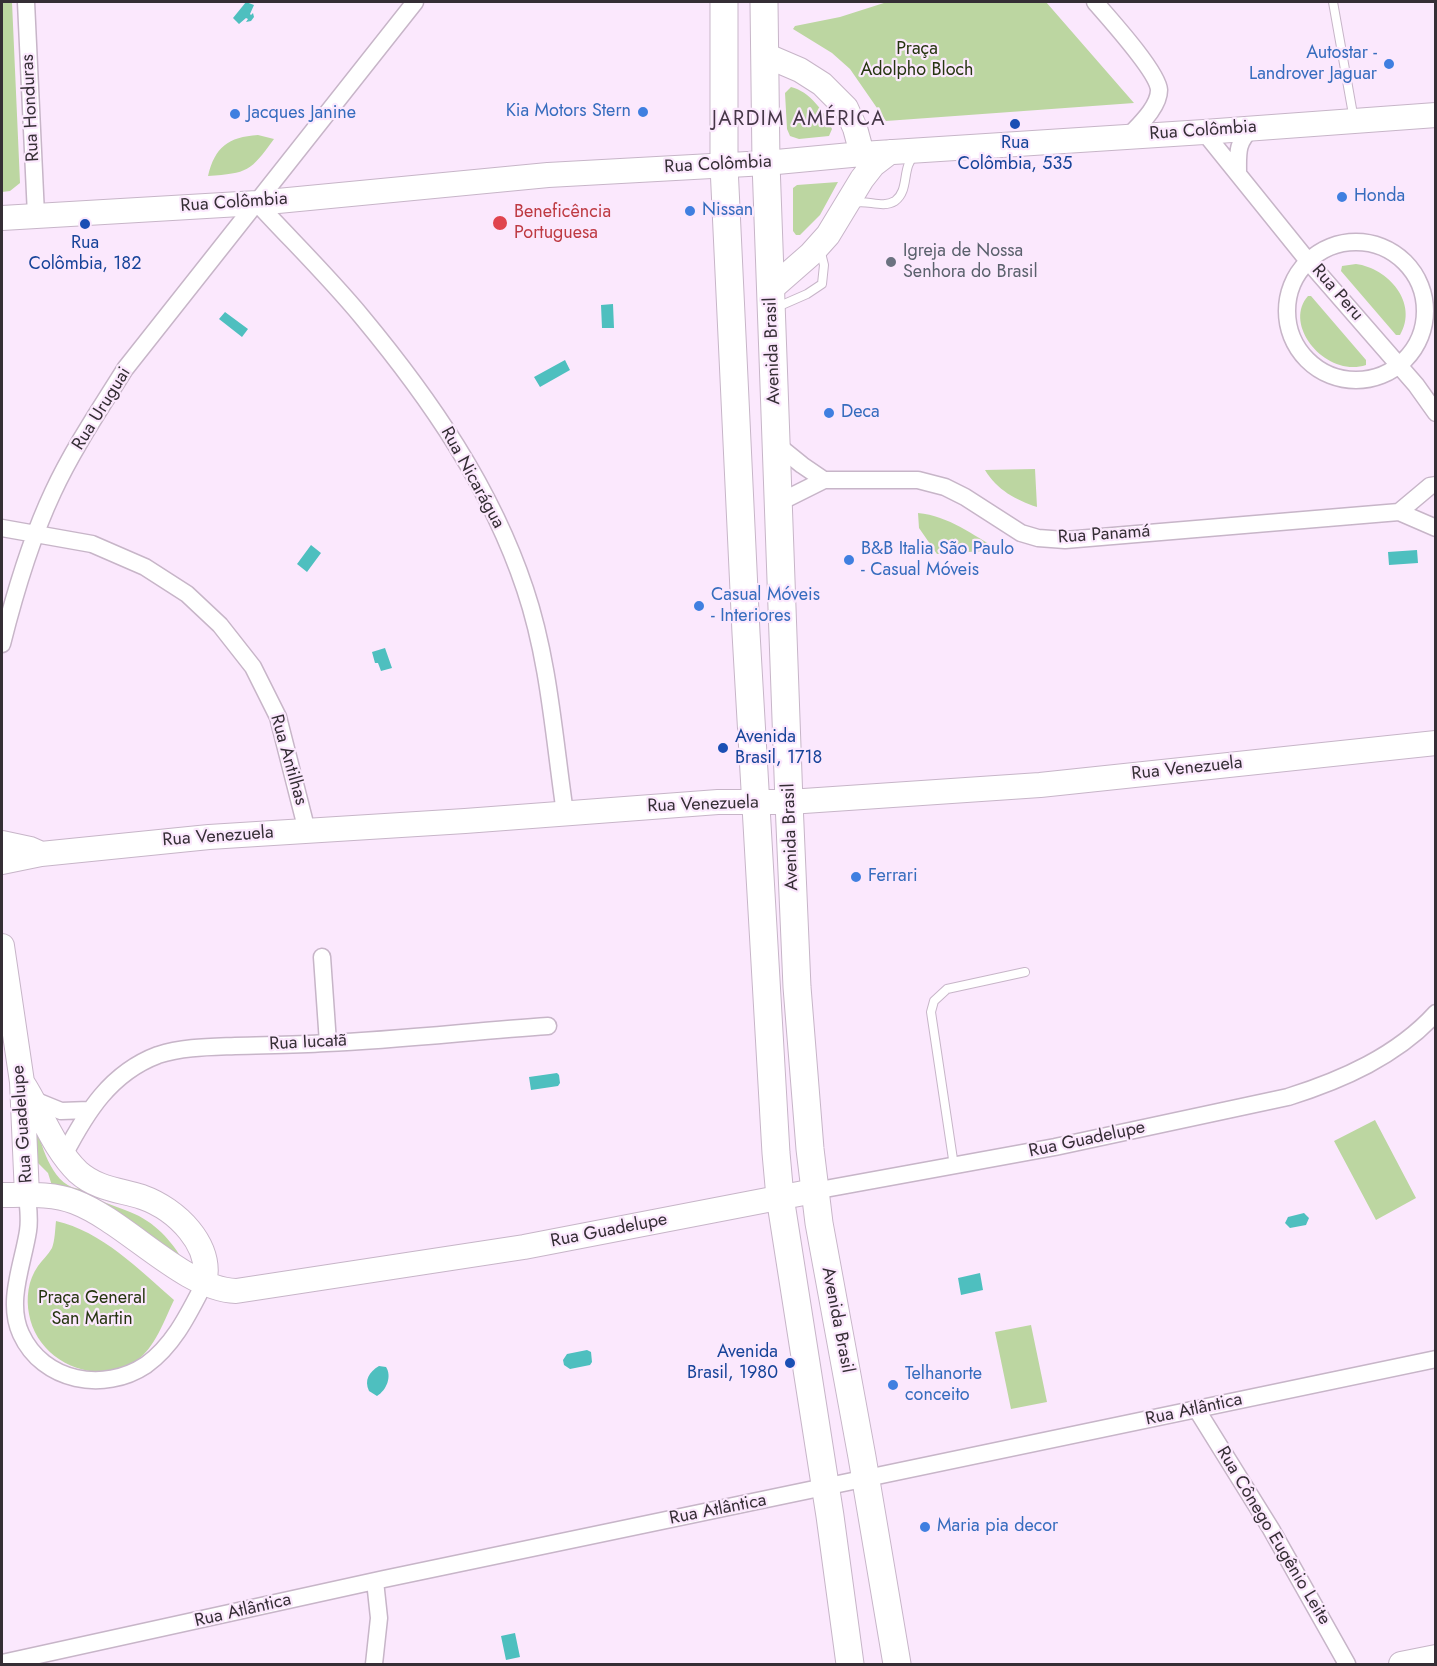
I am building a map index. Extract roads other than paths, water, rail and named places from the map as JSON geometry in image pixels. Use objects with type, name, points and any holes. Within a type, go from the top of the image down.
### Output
[{"type":"main road","name":"Avenida Brasil","points":[[724,2],[724,166],[740,503],[780,1197],[826,1488],[850,1665]]},
{"type":"main road","name":"Avenida Brasil","points":[[764,2],[766,163],[797,987],[814,1191],[897,1665]]},
{"type":"main road","points":[[740,503],[778,503]]},
{"type":"street","name":"Rua Honduras","points":[[26,2],[36,215]]},
{"type":"street","name":"Rua Uruguai","points":[[2,644],[35,533],[64,471],[91,422],[125,369],[414,2]]},
{"type":"street","points":[[713,2],[729,2]]},
{"type":"street","points":[[1095,2],[1137,53],[1155,80],[1159,91],[1154,106],[1128,137]]},
{"type":"street","points":[[765,55],[800,70],[822,84],[846,108],[855,128],[862,154]]},
{"type":"street","name":"Rua Colômbia","points":[[2,218],[257,203],[548,175],[724,166],[862,154],[1436,115]]},
{"type":"street","points":[[1238,174],[1238,151],[1242,138],[1252,128]]},
{"type":"street","name":"Rua Peru","points":[[1204,132],[1308,261],[1400,365],[1436,413]]},
{"type":"street","points":[[771,299],[828,235],[868,172],[890,152]]},
{"type":"street","name":"Rua Nicarágua","points":[[257,203],[361,316],[415,384],[470,466],[490,502],[525,589],[541,649],[565,813]]},
{"type":"street","points":[[1350,242],[1362,242],[1390,251],[1412,270],[1423,291],[1426,315],[1415,348],[1400,365],[1381,376],[1350,380],[1320,370],[1304,357],[1293,339],[1287,318],[1287,308],[1291,287],[1301,268],[1308,261],[1328,248],[1350,242]]},
{"type":"street","points":[[776,444],[824,480]]},
{"type":"street","name":"Rua Panamá","points":[[778,503],[824,480],[918,480],[945,487],[965,497],[1021,533],[1038,538],[1065,540],[1399,512],[1436,528]]},
{"type":"street","points":[[1399,512],[1434,483]]},
{"type":"street","name":"Rua Antilhas","points":[[2,528],[92,544],[146,567],[187,594],[220,625],[253,667],[278,717],[307,831]]},
{"type":"street","name":"Rua Venezuela","points":[[2,862],[41,854],[209,837],[718,802],[789,802],[1040,785],[1436,742]]},
{"type":"street","name":"Rua Venezuela","points":[[2,843],[30,849],[41,854]]},
{"type":"street","name":"Rua Guadelupe","points":[[2,946],[28,1091],[27,1194],[72,1200],[94,1210],[204,1284],[229,1291],[252,1290],[524,1247],[1055,1147],[1298,1094],[1350,1074],[1384,1056],[1409,1038],[1436,1013]]},
{"type":"street","points":[[322,957],[328,1043]]},
{"type":"street","name":"Rua Iucatã","points":[[64,1155],[88,1110],[110,1086],[136,1067],[157,1056],[180,1050],[207,1047],[328,1043],[548,1026]]},
{"type":"street","points":[[28,1091],[42,1105],[61,1111],[88,1110]]},
{"type":"street","points":[[2,1195],[27,1194],[29,1228],[15,1298],[16,1316],[21,1334],[34,1353],[53,1370],[73,1379],[94,1381],[123,1376],[146,1365],[184,1324],[206,1276],[205,1259],[198,1242],[184,1224],[166,1210],[144,1198],[108,1189],[79,1173],[64,1155],[28,1091]]},
{"type":"street","name":"Rua Atlântica","points":[[2,1664],[375,1581],[1436,1359]]},
{"type":"street","name":"Rua Cônego Eugênio Leite","points":[[1197,1410],[1271,1529],[1347,1665]]},
{"type":"street","points":[[374,1665],[380,1618],[375,1581]]},
{"type":"street","points":[[1401,1665],[1436,1658]]},
{"type":"lane","points":[[1332,2],[1354,120]]},
{"type":"lane","points":[[848,205],[861,201],[887,205],[897,200],[904,188],[910,159],[921,150]]},
{"type":"lane","points":[[954,1166],[931,1012],[934,1001],[947,989],[1025,972]]},
{"type":"place","name":"Autostar - Landrover Jaguar","points":[[1389,64]]},
{"type":"place","name":"Kia Motors Stern","points":[[643,112]]},
{"type":"place","name":"Jacques Janine","points":[[235,114]]},
{"type":"place","name":"Rua Colômbia, 535","points":[[1015,124]]},
{"type":"place","name":"Honda","points":[[1342,197]]},
{"type":"place","name":"Nissan","points":[[690,211]]},
{"type":"place","name":"Beneficência Portuguesa","points":[[500,223]]},
{"type":"place","name":"Rua Colômbia, 182","points":[[85,224]]},
{"type":"place","name":"Igreja de Nossa Senhora do Brasil","points":[[891,262]]},
{"type":"place","name":"Deca","points":[[829,413]]},
{"type":"place","name":"B&B Italia São Paulo - Casual Móveis","points":[[849,560]]},
{"type":"place","name":"Casual Móveis - Interiores","points":[[699,606]]},
{"type":"place","name":"Avenida Brasil, 1718","points":[[723,748]]},
{"type":"place","name":"Ferrari","points":[[856,877]]},
{"type":"place","name":"Avenida Brasil, 1980","points":[[790,1363]]},
{"type":"place","name":"Telhanorte conceito","points":[[893,1385]]},
{"type":"place","name":"Maria pia decor","points":[[925,1527]]},
{"type":"district","name":"JARDIM AMÉRICA","points":[[799,120]]},
{"type":"park label","name":"Praça Adolpho Bloch","points":[[917,60]]},
{"type":"park label","name":"Praça General San Martin","points":[[92,1309]]}]
